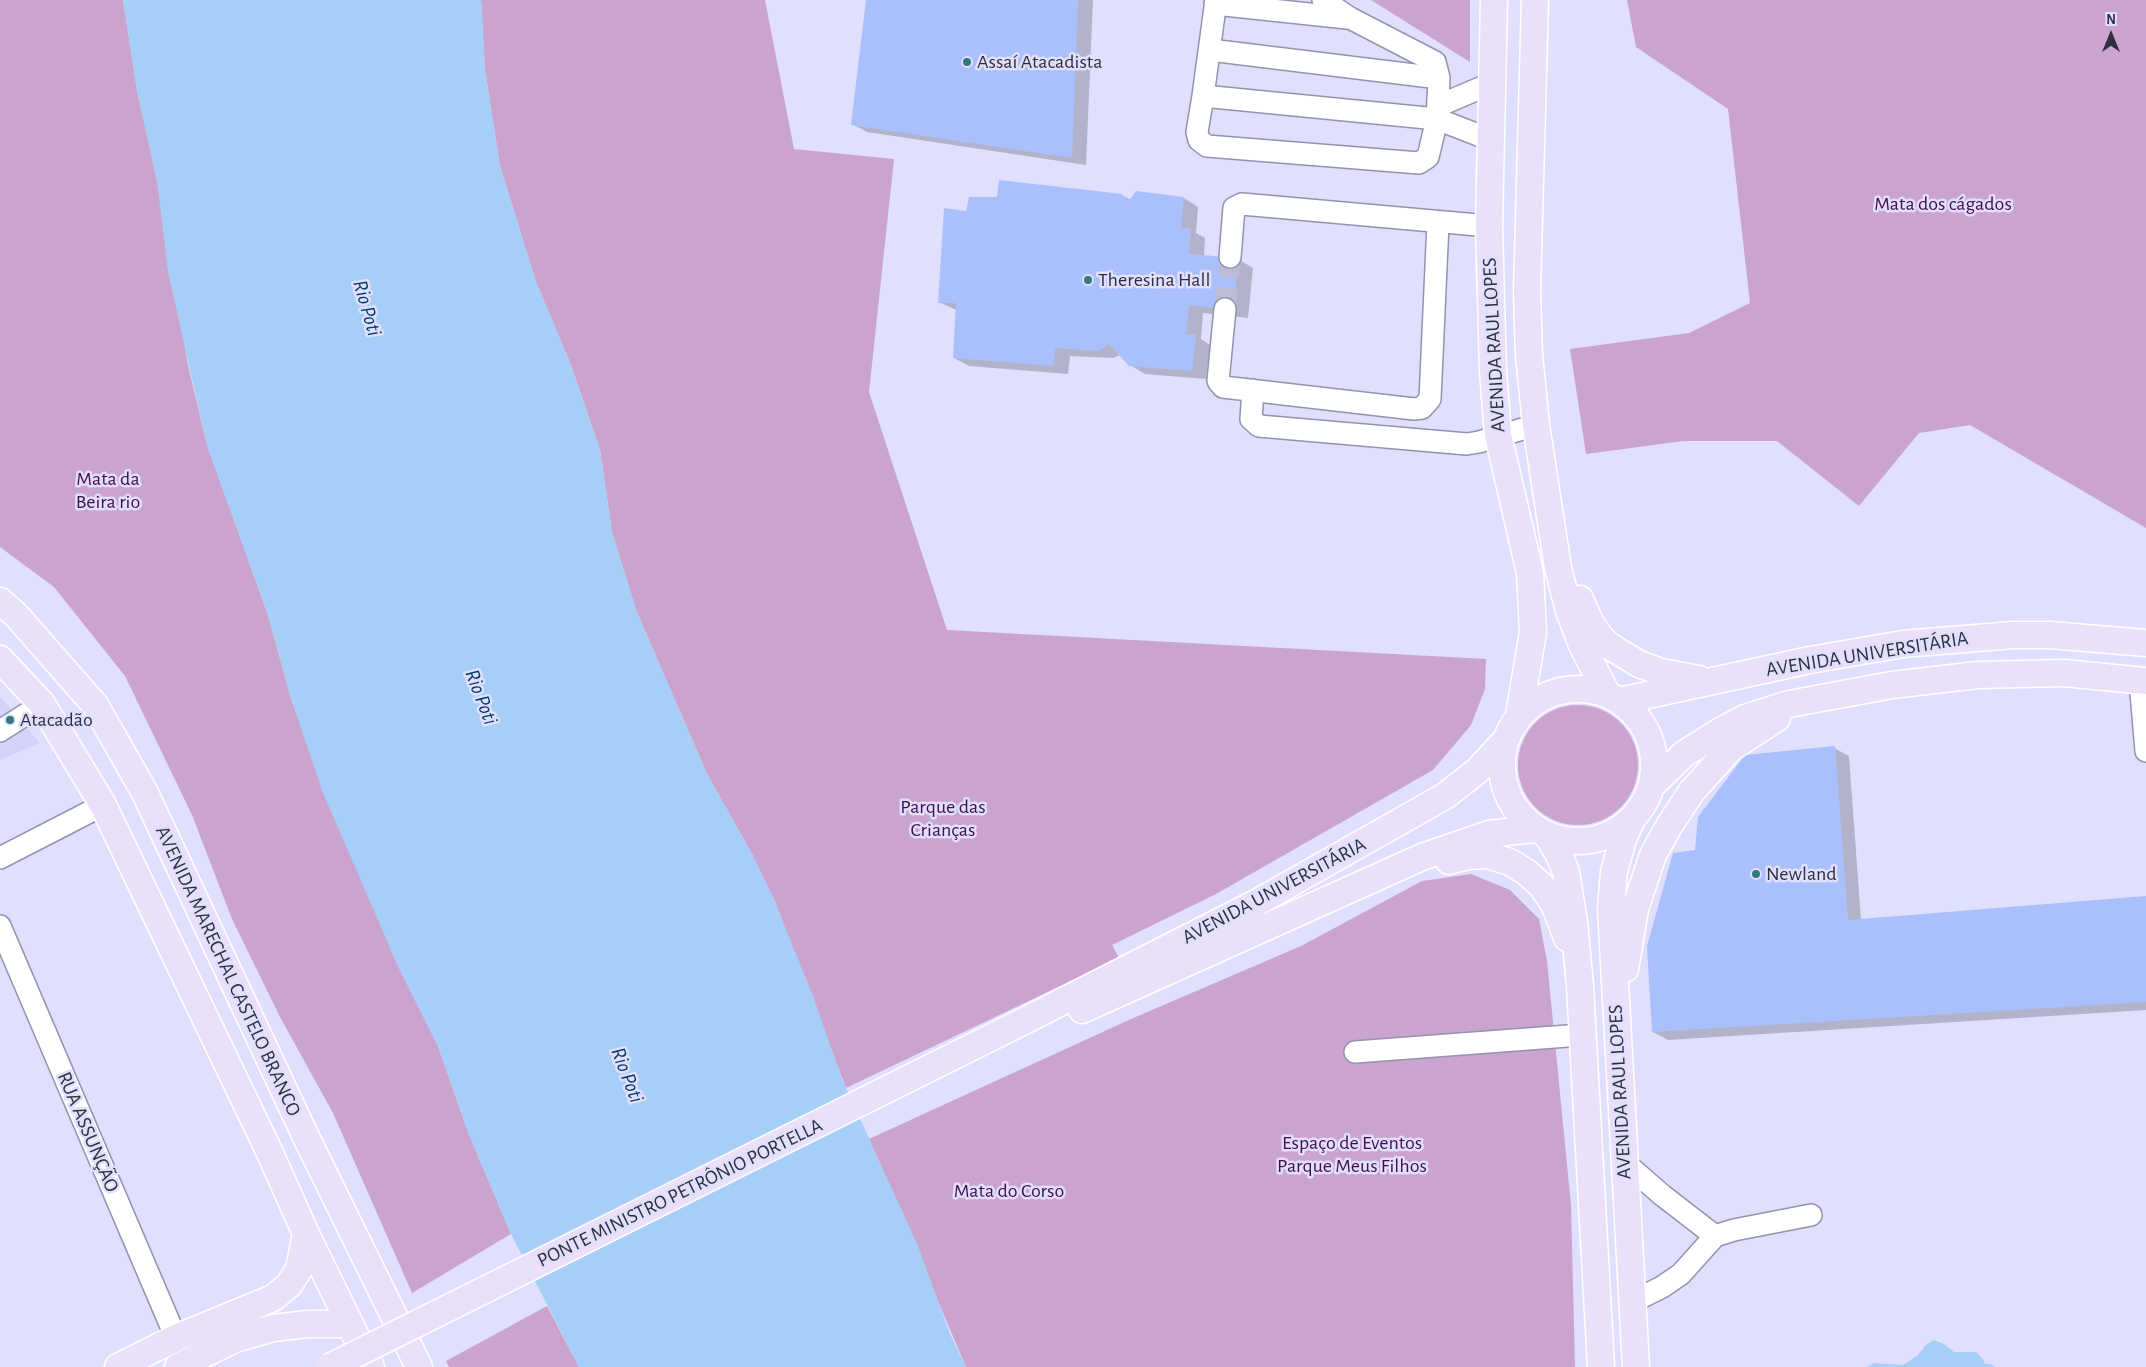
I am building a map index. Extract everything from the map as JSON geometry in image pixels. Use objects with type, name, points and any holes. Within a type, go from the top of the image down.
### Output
[{"type":"main road","name":"AVENIDA RAUL LOPES","points":[[1494,0],[1489,226],[1492,371],[1498,435],[1530,573],[1533,632],[1519,715]]},
{"type":"main road","name":"AVENIDA RAUL LOPES","points":[[1535,0],[1527,292],[1536,425],[1553,525],[1558,568],[1569,612],[1581,643],[1614,697]]},
{"type":"main road","points":[[1553,525],[1582,605],[1590,622],[1602,639],[1611,647],[1639,664],[1661,672],[1687,676],[1707,682]]},
{"type":"main road","name":"AVENIDA MARECHAL CASTELO BRANCO","points":[[0,601],[16,615],[95,705],[145,794],[305,1135],[419,1367]]},
{"type":"main road","name":"AVENIDA UNIVERSITÁRIA","points":[[1614,697],[1707,682],[1810,660],[1935,641],[2013,635],[2050,635],[2146,644]]},
{"type":"main road","name":"AVENIDA MARECHAL CASTELO BRANCO","points":[[0,659],[42,704],[103,805],[371,1367]]},
{"type":"main road","name":"AVENIDA UNIVERSITÁRIA","points":[[1652,784],[1684,754],[1722,730],[1746,718],[1790,704],[1892,686],[1978,675],[2064,673],[2143,681]]},
{"type":"main road","points":[[1581,688],[1614,697],[1638,717],[1650,738],[1655,761],[1652,784],[1644,803],[1632,819],[1617,831],[1599,838],[1579,841],[1560,839],[1540,832],[1518,813],[1507,796],[1502,776],[1501,757],[1504,742],[1510,728],[1519,715],[1530,705],[1554,692],[1581,688]]},
{"type":"main road","points":[[1618,1052],[1626,958],[1635,908],[1653,855],[1692,791],[1708,772],[1731,748],[1777,719],[1790,704]]},
{"type":"main road","name":"AVENIDA UNIVERSITÁRIA","points":[[1033,1025],[1256,903],[1445,796],[1477,771],[1504,742]]},
{"type":"main road","name":"AVENIDA RAUL LOPES","points":[[1632,819],[1623,839],[1614,872],[1611,908],[1636,1367]]},
{"type":"main road","name":"AVENIDA RAUL LOPES","points":[[1540,832],[1566,872],[1572,899],[1580,986],[1581,1035],[1600,1367]]},
{"type":"main road","name":"AVENIDA UNIVERSITÁRIA","points":[[1033,1025],[1365,884],[1422,857],[1489,834],[1540,832]]},
{"type":"main road","points":[[1365,884],[1380,884],[1468,856],[1487,855],[1510,862],[1526,872],[1542,886],[1554,906],[1564,930],[1580,986]]},
{"type":"main road","name":"PONTE MINISTRO PETRÔNIO PORTELLA","points":[[330,1367],[1033,1025]]},
{"type":"main road","name":"PONTE MINISTRO PETRÔNIO PORTELLA","points":[[364,1367],[1033,1025]]},
{"type":"main road","points":[[269,1151],[305,1135]]},
{"type":"main road","points":[[118,1367],[176,1338],[273,1298],[289,1285],[299,1269],[306,1234]]},
{"type":"main road","points":[[178,1367],[235,1339],[273,1328],[308,1324],[350,1324]]},
{"type":"street","points":[[1323,0],[1350,18],[1435,62],[1439,78],[1437,112],[1428,157],[1419,163],[1207,146],[1199,140],[1197,132],[1210,50],[1215,2],[1350,18]]},
{"type":"street","points":[[1210,50],[1439,78]]},
{"type":"street","points":[[1437,112],[1492,83]]},
{"type":"street","points":[[1203,96],[1437,112],[1491,140]]},
{"type":"street","points":[[1230,257],[1234,208],[1242,204],[1438,223],[1489,226]]},
{"type":"street","points":[[1225,309],[1218,381],[1223,387],[1414,409],[1422,408],[1430,399],[1438,223]]},
{"type":"street","points":[[1253,390],[1251,419],[1259,426],[1466,444],[1536,425]]},
{"type":"street","points":[[2143,681],[2146,751]]},
{"type":"street","points":[[0,731],[42,704]]},
{"type":"street","points":[[0,858],[103,805]]},
{"type":"street","name":"RUA ASSUNÇÃO","points":[[0,926],[176,1338]]},
{"type":"street","points":[[1355,1052],[1581,1035]]},
{"type":"street","points":[[1624,1162],[1662,1195],[1715,1236]]},
{"type":"street","points":[[1632,1302],[1662,1287],[1682,1274],[1715,1236],[1734,1230],[1811,1215]]},
{"type":"shaded area","name":"Atacadão","points":[[0,697],[40,743],[0,760]]},
{"type":"green space","name":"Mata da Beira rio","points":[[0,0],[123,0],[137,90],[157,181],[188,365],[207,445],[268,615],[292,702],[397,964],[438,1046],[468,1132],[511,1234],[412,1293],[333,1113],[280,1017],[232,919],[192,815],[125,676],[54,587],[0,547]]},
{"type":"green space","name":"Parque das Crianças","points":[[481,0],[765,0],[794,149],[894,159],[869,392],[947,630],[1486,659],[1485,689],[1471,725],[1433,770],[1216,894],[1112,945],[1119,958],[846,1088],[775,902],[752,854],[707,774],[636,610],[612,532],[600,450],[571,365],[536,282],[500,166],[485,70]]},
{"type":"green space","points":[[1371,0],[1470,0],[1470,62]]},
{"type":"green space","name":"Mata dos cágados","points":[[1627,0],[2146,0],[2146,528],[1970,425],[1919,433],[1859,506],[1777,441],[1683,441],[1586,454],[1570,349],[1689,333],[1750,303],[1728,109],[1636,47]]},
{"type":"green space","points":[[1578,705],[1601,709],[1621,722],[1634,742],[1638,765],[1634,788],[1621,808],[1601,821],[1578,825],[1555,821],[1535,808],[1522,788],[1518,765],[1522,742],[1535,722],[1555,709]]},
{"type":"green space","name":"Espaço de Eventos Parque Meus Filhos","points":[[1471,874],[1510,890],[1539,919],[1547,961],[1571,1205],[1575,1367],[966,1367],[869,1139],[1131,1019],[1301,946],[1422,881]]},
{"type":"green space","points":[[547,1306],[579,1367],[449,1367],[446,1361]]},
{"type":"water","name":"Rio Poti","points":[[123,0],[481,0],[485,70],[500,166],[536,282],[571,365],[600,450],[612,532],[636,610],[707,774],[752,854],[775,902],[813,996],[842,1079],[918,1246],[950,1334],[966,1367],[579,1367],[511,1234],[468,1132],[438,1046],[397,964],[323,793],[292,702],[268,615],[207,445],[168,272],[157,181],[137,90]]},
{"type":"water","points":[[1934,1340],[1944,1344],[1954,1352],[1976,1352],[1985,1364],[1991,1364],[1995,1367],[1867,1367],[1874,1363],[1903,1365],[1917,1356],[1926,1345]]},
{"type":"building","name":"Assaí Atacadista","points":[[866,0],[1078,0],[1072,158],[851,125]]},
{"type":"building","name":"Theresina Hall","points":[[999,180],[1122,194],[1128,202],[1136,191],[1184,197],[1181,228],[1191,228],[1189,254],[1239,258],[1233,310],[1189,305],[1186,334],[1196,335],[1192,371],[1129,366],[1109,344],[1098,351],[1055,348],[1054,366],[953,358],[956,303],[938,303],[944,208],[966,211],[969,197],[997,197]]},
{"type":"building","name":"Newland","points":[[1835,746],[1848,920],[2146,896],[2146,1002],[1652,1032],[1647,946],[1673,853],[1695,850],[1698,817],[1745,755]]},
{"type":"tunnel","points":[[1225,309],[1230,257]]},
{"type":"place","name":"Assaí Atacadista","points":[[967,62]]},
{"type":"place","name":"Theresina Hall","points":[[1088,280]]},
{"type":"place","name":"Atacadão","points":[[10,720]]},
{"type":"place","name":"Newland","points":[[1756,874]]},
{"type":"park label","name":"Mata do Corso","points":[[1009,1191]]}]
